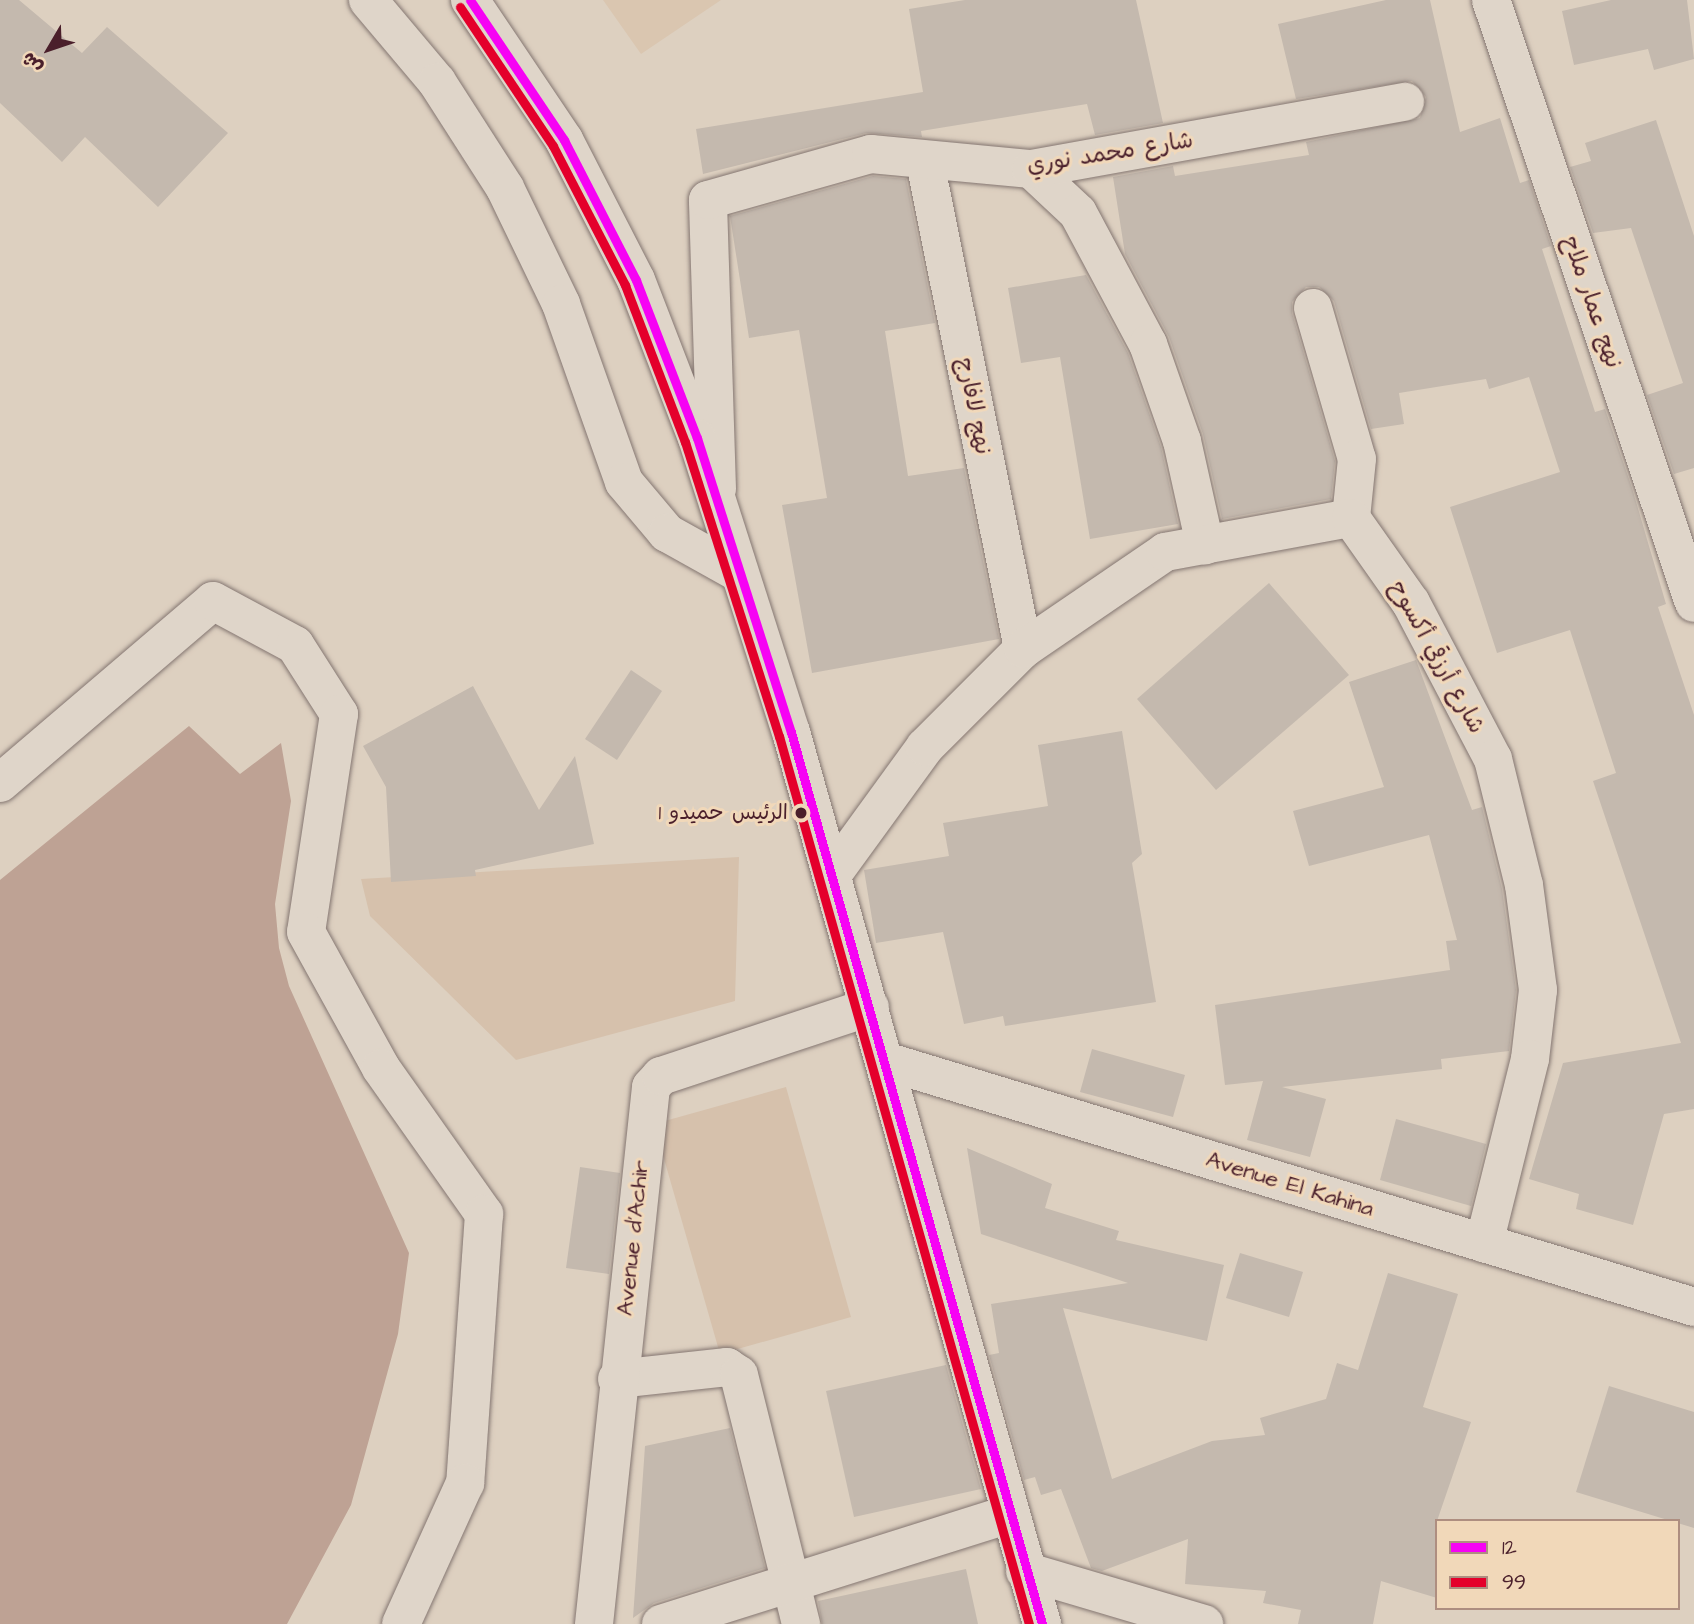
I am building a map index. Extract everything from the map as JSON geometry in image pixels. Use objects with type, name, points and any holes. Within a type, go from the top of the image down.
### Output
[{"type":"street","points":[[368,0],[438,82],[505,188],[561,304],[624,482],[667,534],[737,572]]},
{"type":"street","points":[[470,0],[564,140],[636,280],[718,509],[832,875],[1042,1624]]},
{"type":"street","name":"نهج عمار ملاح","points":[[1491,0],[1694,603]]},
{"type":"street","name":"شارع محمد نوري","points":[[718,509],[708,200],[871,154],[925,162],[1031,169],[1405,102]]},
{"type":"street","name":"نهج لافارج","points":[[925,162],[1023,649]]},
{"type":"street","points":[[1031,169],[1078,214],[1148,344],[1182,441],[1205,545]]},
{"type":"street","points":[[832,875],[925,747],[1023,649],[1165,552],[1351,517],[1357,459],[1313,308]]},
{"type":"street","name":"شارع أرزقي أكسوح","points":[[1351,517],[1411,603],[1493,759],[1524,885],[1538,990],[1530,1059],[1484,1243]]},
{"type":"street","points":[[0,783],[213,601],[295,645],[339,713],[306,932],[381,1068],[484,1214],[465,1483],[401,1624]]},
{"type":"street","name":"Avenue d'Achir","points":[[594,1624],[617,1379],[650,1087],[661,1076],[870,1007]]},
{"type":"street","name":"Avenue El Kahina","points":[[886,1061],[1694,1307]]},
{"type":"street","points":[[617,1379],[734,1368],[802,1624]]},
{"type":"street","points":[[661,1624],[1010,1514]]},
{"type":"street","points":[[1025,1570],[1203,1624]]},
{"type":"shaded area","points":[[603,0],[721,0],[641,54]]},
{"type":"shaded area","points":[[189,726],[240,774],[281,743],[291,801],[275,904],[279,948],[289,986],[409,1253],[398,1334],[351,1505],[287,1624],[0,1624],[0,880]]},
{"type":"shaded area","points":[[739,857],[735,1001],[516,1060],[370,916],[361,879]]},
{"type":"shaded area","points":[[786,1087],[851,1317],[720,1354],[654,1124]]},
{"type":"building","points":[[0,0],[19,0],[82,53],[107,27],[228,133],[158,207],[85,137],[62,162],[0,103]]},
{"type":"building","points":[[965,0],[1136,0],[1163,123],[1095,135],[1087,104],[921,131],[922,137],[866,133],[703,174],[696,129],[923,92],[909,9]]},
{"type":"building","points":[[1386,0],[1430,0],[1460,132],[1500,118],[1520,183],[1529,180],[1551,246],[1542,249],[1595,412],[1605,409],[1632,488],[1666,604],[1658,607],[1694,715],[1694,1109],[1664,1114],[1633,1225],[1576,1209],[1579,1194],[1529,1179],[1563,1063],[1681,1043],[1593,781],[1616,773],[1570,630],[1497,653],[1450,507],[1560,472],[1529,377],[1489,389],[1486,379],[1399,393],[1404,424],[1371,429],[1334,301],[1319,287],[1306,287],[1292,302],[1292,313],[1335,461],[1331,499],[1222,519],[1203,434],[1169,337],[1125,254],[1113,177],[1173,166],[1175,176],[1309,155],[1306,142],[1420,118],[1426,97],[1412,81],[1296,99],[1278,24]]},
{"type":"building","points":[[1611,0],[1687,0],[1694,59],[1654,70],[1648,49],[1574,65],[1562,11]]},
{"type":"building","points":[[1656,120],[1694,236],[1694,468],[1674,474],[1647,395],[1683,383],[1631,228],[1593,233],[1570,167],[1591,161],[1585,143]]},
{"type":"building","points":[[873,176],[906,179],[935,323],[885,331],[908,476],[964,468],[999,639],[812,673],[782,505],[827,498],[799,330],[749,338],[730,216]]},
{"type":"building","points":[[1086,275],[1128,353],[1161,447],[1178,524],[1090,539],[1060,357],[1021,363],[1008,288]]},
{"type":"building","points":[[1269,583],[1349,675],[1216,790],[1137,699]]},
{"type":"building","points":[[1416,660],[1472,810],[1482,807],[1502,889],[1516,990],[1509,1051],[1441,1059],[1442,1069],[1282,1087],[1326,1099],[1310,1157],[1247,1140],[1263,1081],[1225,1085],[1215,1005],[1450,970],[1446,941],[1457,940],[1429,835],[1309,866],[1293,811],[1384,787],[1349,682]]},
{"type":"building","points":[[631,670],[662,691],[617,760],[585,739]]},
{"type":"building","points":[[473,686],[539,810],[575,756],[594,844],[475,870],[476,876],[391,882],[386,787],[363,746]]},
{"type":"building","points":[[1122,731],[1142,854],[1132,863],[1156,1002],[1005,1026],[1003,1016],[964,1024],[943,932],[876,943],[864,870],[949,856],[943,823],[1048,806],[1038,745]]},
{"type":"building","points":[[1092,1049],[1185,1075],[1173,1117],[1080,1092]]},
{"type":"building","points":[[1396,1119],[1486,1144],[1471,1206],[1380,1180]]},
{"type":"building","points":[[967,1148],[1052,1184],[1045,1208],[1119,1231],[1116,1240],[1224,1265],[1207,1341],[1063,1308],[1112,1479],[1212,1441],[1265,1435],[1260,1418],[1326,1399],[1337,1363],[1358,1370],[1388,1273],[1458,1294],[1423,1407],[1471,1422],[1438,1519],[1435,1519],[1435,1597],[1381,1581],[1373,1624],[1298,1624],[1301,1610],[1263,1603],[1266,1591],[1185,1584],[1188,1539],[1102,1571],[1091,1568],[1061,1489],[1041,1495],[1035,1477],[1024,1480],[989,1355],[999,1353],[991,1304],[1128,1283],[981,1234]]},
{"type":"building","points":[[580,1167],[620,1173],[609,1274],[566,1268]]},
{"type":"building","points":[[1240,1253],[1303,1272],[1289,1317],[1226,1298]]},
{"type":"building","points":[[946,1365],[981,1489],[854,1517],[826,1391]]},
{"type":"building","points":[[1609,1386],[1694,1412],[1694,1528],[1680,1524],[1680,1519],[1664,1519],[1576,1492]]},
{"type":"building","points":[[730,1428],[765,1568],[654,1603],[633,1618],[645,1446]]},
{"type":"building","points":[[966,1569],[978,1624],[822,1624],[818,1601]]},
{"type":"transit line","name":"12","points":[[470,0],[564,140],[636,280],[697,438],[791,732],[1042,1624]]},
{"type":"transit line","name":"99","points":[[460,7],[553,146],[625,285],[685,442],[779,736],[1029,1624]]},
{"type":"place","name":"الرئيس حميدو 1","points":[[801,813]]}]
